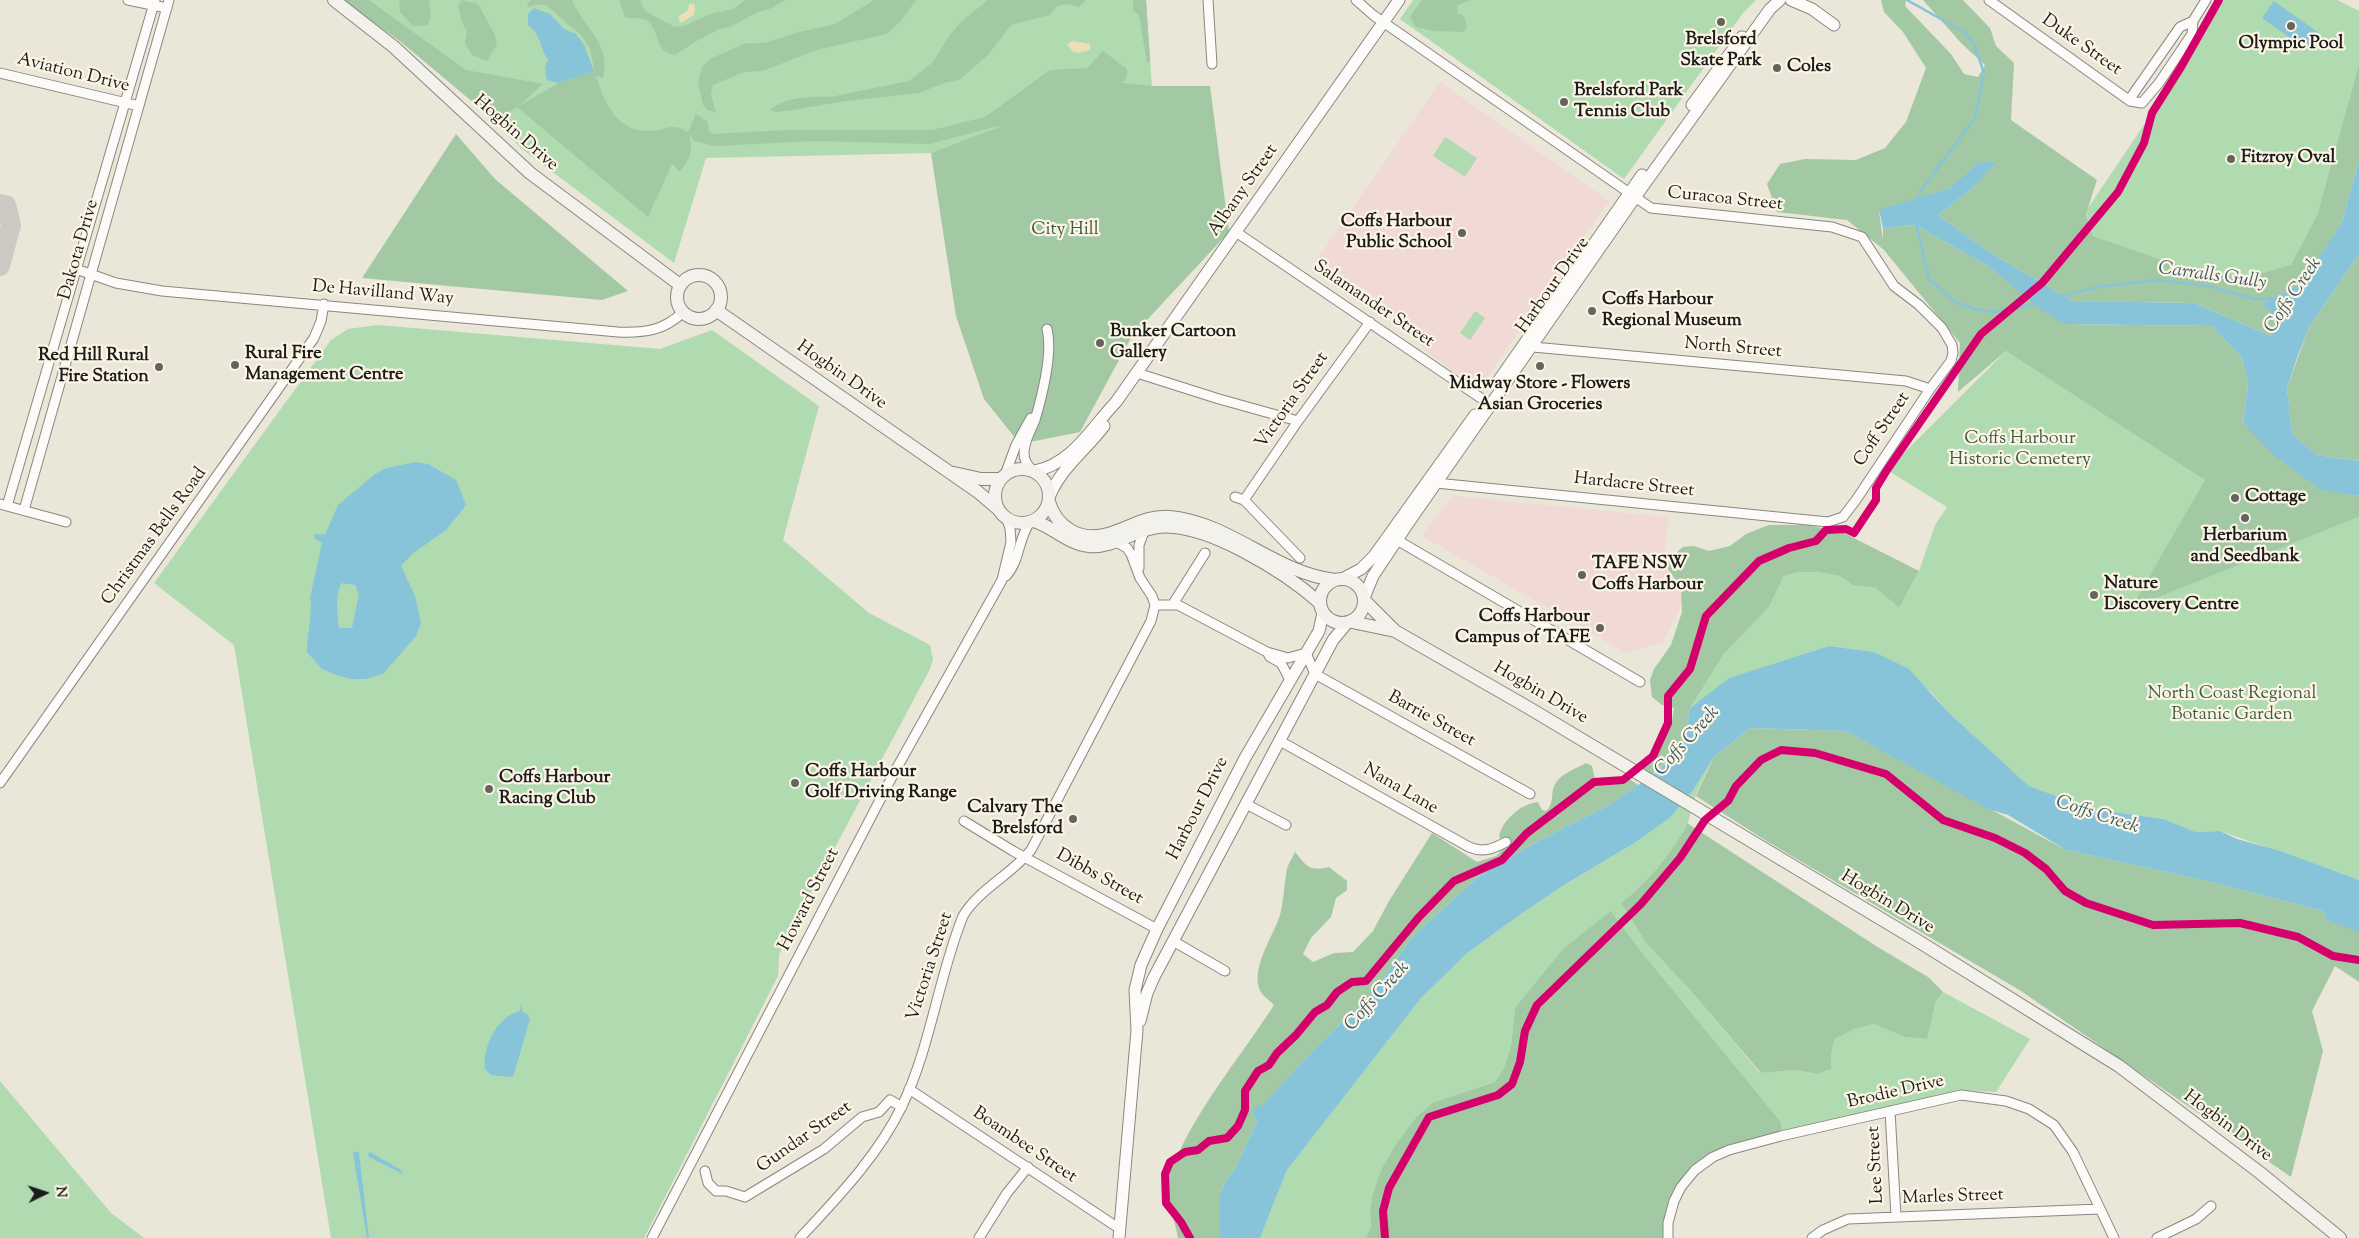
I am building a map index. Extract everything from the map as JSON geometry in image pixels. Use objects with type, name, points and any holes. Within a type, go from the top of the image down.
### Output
[{"type":"main road","name":"Hogbin Drive","points":[[334,0],[394,47],[530,173],[680,285]]},
{"type":"main road","points":[[695,275],[709,277],[720,294],[716,310],[707,317],[700,318],[693,318],[683,312],[678,303],[677,296],[680,285],[695,275]]},
{"type":"main road","name":"Hogbin Drive","points":[[716,310],[947,471],[1002,513]]},
{"type":"main road","points":[[1013,470],[1033,470],[1046,481],[1057,520],[1065,527],[1082,535],[1108,534],[1135,522],[1154,518],[1182,519],[1226,533],[1304,575],[1354,583],[1359,587],[1364,600],[1361,614],[1349,622],[1334,622],[1322,608],[1285,576],[1214,538],[1171,526],[1145,529],[1115,542],[1100,545],[1081,545],[1064,537],[1050,526],[1032,522],[1013,522],[1002,513],[995,494],[1003,477],[1013,470]]},
{"type":"main road","name":"Hogbin Drive","points":[[947,471],[980,479],[1003,477]]},
{"type":"main road","points":[[1032,522],[1046,510],[1050,498]]},
{"type":"main road","points":[[1322,608],[1324,589],[1339,580]]},
{"type":"main road","name":"Hogbin Drive","points":[[1364,600],[1395,632],[1626,765],[1750,842],[1918,941],[2119,1066],[2259,1172],[2340,1238]]},
{"type":"main road","name":"Hogbin Drive","points":[[1349,622],[1395,632]]},
{"type":"street","points":[[128,0],[168,4]]},
{"type":"street","points":[[1208,0],[1212,64]]},
{"type":"street","name":"Curacoa Street","points":[[1356,0],[1384,22],[1651,208],[1832,227],[1862,237],[1894,286],[1919,305],[1942,328],[1952,345]]},
{"type":"street","name":"Albany Street","points":[[1033,470],[1049,468],[1068,455],[1116,402],[1400,0]]},
{"type":"street","name":"Harbour Drive","points":[[1364,600],[1372,576],[1488,403],[1768,0]]},
{"type":"street","name":"Harbour Drive","points":[[1339,580],[1362,569],[1374,556],[1488,403],[1533,347],[1632,196],[1770,9],[1780,0]]},
{"type":"street","points":[[1791,0],[1809,5],[1834,25]]},
{"type":"street","name":"Duke Street","points":[[1989,0],[2130,100]]},
{"type":"street","points":[[2201,0],[2196,17],[2192,34],[2146,101],[2136,103],[2130,100],[2180,27],[2196,17],[2205,6],[2206,0]]},
{"type":"street","name":"Dakota Drive","points":[[3,505],[76,269],[154,3]]},
{"type":"street","name":"Dakota Drive","points":[[24,510],[168,4]]},
{"type":"street","name":"Aviation Drive","points":[[0,73],[139,106]]},
{"type":"street","name":"Salamander Street","points":[[1236,232],[1488,403]]},
{"type":"street","name":"De Havilland Way","points":[[76,269],[134,288],[629,332],[659,329],[672,322],[683,312]]},
{"type":"street","name":"Christmas Bells Road","points":[[0,783],[302,357],[321,322],[324,304]]},
{"type":"street","name":"Victoria Street","points":[[1300,558],[1240,499],[1370,322]]},
{"type":"street","points":[[1033,470],[1024,458],[1024,452],[1037,409],[1046,368],[1049,344],[1047,328]]},
{"type":"street","name":"Coff Street","points":[[1828,522],[1843,518],[1951,361],[1952,345]]},
{"type":"street","name":"North Street","points":[[1533,347],[1906,381],[1930,389]]},
{"type":"street","points":[[1137,373],[1298,421]]},
{"type":"street","name":"Albany Street","points":[[1050,498],[1064,470],[1088,446],[1110,417],[1116,402]]},
{"type":"street","points":[[1003,477],[1021,433],[1037,409]]},
{"type":"street","name":"Hardacre Street","points":[[1436,483],[1828,522]]},
{"type":"street","points":[[3,505],[66,522]]},
{"type":"street","name":"Howard Street","points":[[1002,513],[1010,528],[1011,542],[1002,580]]},
{"type":"street","name":"Howard Street","points":[[652,1238],[894,772],[1002,580],[1013,566],[1032,522]]},
{"type":"street","points":[[1140,578],[1139,545],[1145,529]]},
{"type":"street","points":[[1397,540],[1640,682]]},
{"type":"street","points":[[1115,542],[1127,548],[1140,578],[1155,605],[1173,604],[1266,652],[1288,658],[1306,653],[1315,674]]},
{"type":"street","points":[[1173,604],[1205,553]]},
{"type":"street","name":"Victoria Street","points":[[800,1238],[879,1146],[902,1107],[963,916],[970,905],[1026,856],[1152,621],[1155,605]]},
{"type":"street","name":"Harbour Drive","points":[[1120,1234],[1137,1030],[1135,990],[1141,965],[1157,929],[1245,758],[1318,631],[1322,608]]},
{"type":"street","name":"Harbour Drive","points":[[1137,1030],[1147,993],[1173,941],[1315,674],[1334,640],[1349,622]]},
{"type":"street","points":[[1266,652],[1270,657],[1281,663],[1290,680]]},
{"type":"street","name":"Barrie Street","points":[[1315,674],[1530,794]]},
{"type":"street","name":"Nana Lane","points":[[1280,742],[1320,762],[1478,852],[1491,849],[1506,842]]},
{"type":"street","points":[[1246,804],[1286,824]]},
{"type":"street","name":"Dibbs Street","points":[[964,821],[1013,851],[1026,856],[1157,929]]},
{"type":"street","points":[[1173,941],[1226,971]]},
{"type":"street","name":"Boambee Street","points":[[909,1089],[1028,1167],[1120,1234]]},
{"type":"street","name":"Brodie Drive","points":[[1668,1238],[1668,1223],[1681,1188],[1694,1170],[1713,1156],[1736,1148],[1961,1095],[2006,1101],[2029,1109],[2054,1124],[2073,1152],[2114,1238]]},
{"type":"street","name":"Gundar Street","points":[[705,1171],[708,1184],[716,1191],[726,1191],[745,1197],[824,1149],[862,1117],[879,1112],[890,1100],[902,1107]]},
{"type":"street","name":"Lee Street","points":[[1890,1111],[1896,1216]]},
{"type":"street","points":[[979,1238],[1008,1193],[1028,1167]]},
{"type":"street","points":[[2157,1238],[2196,1219],[2211,1206]]},
{"type":"street","name":"Marles Street","points":[[1812,1238],[1823,1230],[1848,1219],[2100,1209]]},
{"type":"shaded area","name":"Coffs Harbour Public School","points":[[1440,82],[1609,201],[1480,387],[1472,385],[1427,352],[1395,312],[1358,284],[1336,279],[1314,264]]},
{"type":"shaded area","name":"TAFE NSW Coffs Harbour","points":[[1452,496],[1669,517],[1664,554],[1686,596],[1663,642],[1626,653],[1422,536]]},
{"type":"green space","name":"City Hill","points":[[342,0],[369,0],[466,70],[543,84],[520,105],[559,83],[594,71],[595,73],[590,49],[582,36],[546,5],[528,7],[527,4],[532,0],[572,0],[600,45],[604,66],[603,78],[596,76],[608,106],[621,122],[629,127],[651,131],[677,127],[688,132],[696,114],[708,122],[709,132],[713,134],[787,130],[932,130],[985,117],[1050,70],[1087,68],[1103,51],[1127,69],[1127,77],[1122,83],[1153,86],[1210,86],[1229,232],[1132,336],[1080,432],[1020,444],[984,399],[956,316],[931,153],[1007,124],[929,144],[815,141],[714,146],[694,141],[689,134],[691,150],[689,158],[680,172],[672,164],[648,217],[517,107],[499,118],[475,104],[401,42]]},
{"type":"green space","points":[[355,0],[1146,0],[1152,88],[1131,97],[931,153],[706,158],[674,263],[522,149],[445,73]]},
{"type":"green space","points":[[399,0],[429,0],[431,18],[427,25],[413,26],[400,12]]},
{"type":"green space","points":[[462,0],[478,4],[495,35],[497,44],[487,61],[472,55],[465,43],[467,31],[462,23],[458,6]]},
{"type":"green space","points":[[619,0],[640,0],[645,11],[673,26],[681,27],[711,14],[733,9],[745,0],[785,0],[730,27],[719,29],[675,55],[664,50],[649,22],[644,19],[625,17]]},
{"type":"green space","points":[[874,0],[916,0],[901,21],[887,34],[816,50],[763,71],[744,72],[713,85],[711,94],[716,113],[707,110],[703,105],[698,82],[702,67],[710,59],[746,43],[765,43],[799,32],[835,24]]},
{"type":"green space","points":[[988,0],[1086,0],[1079,7],[1067,4],[1057,6],[1050,15],[1011,25],[989,54],[959,80],[944,83],[919,93],[846,101],[787,111],[774,112],[770,110],[790,100],[807,97],[830,97],[909,81],[933,62],[949,36],[962,21]]},
{"type":"green space","points":[[1133,0],[1146,0],[1150,60],[1147,63],[1139,15],[1133,10]]},
{"type":"green space","points":[[1413,0],[1756,0],[1743,13],[1624,179],[1400,19]]},
{"type":"green space","points":[[1422,0],[1471,0],[1457,6],[1458,13],[1464,16],[1467,27],[1464,32],[1433,31],[1416,27],[1410,17]]},
{"type":"green space","points":[[1881,0],[1906,0],[1905,6],[1951,54],[1964,74],[1978,77],[1985,65],[1962,44],[1923,0],[1963,0],[1990,28],[1996,46],[2014,63],[2011,120],[2097,180],[2086,214],[2093,236],[2189,269],[2249,277],[2291,265],[2318,213],[2359,64],[2359,161],[2342,222],[2301,285],[2262,304],[2281,321],[2271,336],[2194,303],[2072,301],[1988,251],[1938,215],[1974,187],[1996,161],[1978,164],[1950,188],[1879,211],[1883,240],[1883,228],[1915,225],[1988,266],[2064,324],[2212,326],[2242,358],[2248,383],[2243,423],[2320,489],[2359,496],[2359,517],[2131,608],[2205,480],[2006,351],[1958,392],[1960,343],[1884,250],[1847,220],[1777,212],[1767,184],[1780,164],[1805,159],[1856,160],[1885,148],[1906,122],[1926,68],[1903,32],[1884,12]]},
{"type":"green space","points":[[2224,0],[2337,0],[2359,11],[2359,64],[2318,213],[2291,266],[2249,277],[2189,269],[2093,236],[2086,211],[2152,113],[2163,102],[2189,55],[2208,26],[2207,24]]},
{"type":"green space","points":[[456,134],[495,179],[628,291],[602,300],[362,278]]},
{"type":"green space","points":[[1445,137],[1477,158],[1465,177],[1433,156]]},
{"type":"green space","points":[[2359,254],[2359,461],[2317,455],[2292,434],[2287,388],[2309,327]]},
{"type":"green space","points":[[1475,311],[1485,318],[1470,340],[1460,333]]},
{"type":"green space","name":"Coffs Harbour Racing Club","points":[[378,325],[660,349],[712,330],[819,406],[783,540],[869,613],[930,645],[933,659],[930,669],[785,941],[779,955],[778,976],[644,1238],[331,1238],[234,645],[154,583],[331,340],[348,329]]},
{"type":"green space","name":"North Coast Regional Botanic Garden","points":[[2006,351],[2206,480],[2132,607],[2359,517],[2359,880],[2220,831],[2196,832],[2164,819],[2092,809],[2029,786],[1947,711],[1930,691],[1874,652],[1829,646],[1730,678],[1690,708],[1724,654],[1769,607],[1784,576],[1799,572],[1817,572],[1840,576],[1852,585],[1876,588],[1899,608],[1919,571],[1935,525],[1947,507],[1887,470]]},
{"type":"green space","points":[[1769,525],[1808,525],[1844,533],[1919,571],[1899,608],[1876,588],[1852,585],[1840,576],[1817,572],[1799,572],[1784,576],[1769,607],[1724,654],[1690,708],[1683,747],[1652,775],[1640,768],[1655,758],[1672,721],[1674,708],[1662,705],[1652,697],[1650,680],[1654,669],[1671,645],[1682,612],[1681,587],[1668,569],[1668,560],[1683,547],[1694,546],[1709,551],[1730,546],[1746,534]]},
{"type":"green space","points":[[1750,728],[1846,731],[2066,850],[2207,881],[2323,911],[2326,920],[2359,931],[2359,982],[2335,966],[2312,1011],[2323,1051],[2291,1177],[2021,991],[1768,842],[1696,796],[1714,757]]},
{"type":"green space","points":[[1714,757],[1696,795],[1686,828],[1674,850],[1649,879],[1621,903],[1646,943],[1690,990],[1760,1073],[1795,1070],[1818,1074],[1831,1069],[1831,1053],[1835,1039],[1853,1029],[1874,1024],[1904,1037],[1927,1039],[1936,1001],[1943,992],[2030,1039],[1996,1092],[1962,1090],[1781,1131],[1781,1122],[1640,950],[1611,911],[1515,1008],[1511,1045],[1505,1066],[1495,1082],[1434,1102],[1417,1116],[1397,1142],[1382,1168],[1370,1211],[1371,1227],[1366,1238],[1260,1238],[1287,1170],[1419,999],[1466,954],[1521,914],[1564,885],[1636,842],[1670,818],[1692,792]]},
{"type":"green space","points":[[1586,763],[1592,766],[1595,779],[1599,781],[1616,783],[1628,778],[1638,785],[1609,805],[1540,840],[1479,876],[1413,936],[1372,994],[1318,1045],[1255,1115],[1257,1121],[1236,1167],[1224,1184],[1220,1195],[1220,1238],[1178,1238],[1168,1199],[1166,1183],[1168,1171],[1202,1111],[1274,1005],[1260,991],[1258,970],[1280,915],[1287,869],[1295,852],[1309,867],[1317,869],[1329,867],[1347,881],[1347,890],[1336,898],[1331,917],[1311,938],[1303,954],[1313,962],[1334,953],[1353,952],[1373,931],[1389,901],[1432,833],[1477,862],[1496,856],[1508,844],[1499,837],[1508,819],[1519,809],[1532,803],[1538,802],[1542,810],[1546,811],[1549,808],[1557,780]]},
{"type":"green space","points":[[1687,823],[1876,946],[1928,977],[1943,992],[1936,1001],[1927,1039],[1904,1037],[1874,1024],[1854,1029],[1835,1039],[1831,1053],[1831,1069],[1818,1074],[1795,1070],[1761,1073],[1690,990],[1646,943],[1621,903],[1640,887],[1664,860]]},
{"type":"green space","points":[[1611,911],[1640,950],[1781,1122],[1781,1131],[1713,1157],[1681,1187],[1668,1238],[1366,1238],[1371,1227],[1370,1211],[1373,1194],[1382,1168],[1397,1142],[1417,1116],[1434,1102],[1495,1082],[1505,1066],[1511,1045],[1515,1008],[1563,949]]},
{"type":"green space","points":[[0,1081],[111,1213],[144,1238],[0,1238]]},
{"type":"sand","points":[[690,3],[695,5],[694,15],[681,23],[678,17],[687,11]]},
{"type":"sand","points":[[1073,41],[1090,44],[1090,50],[1078,53],[1073,52],[1067,44]]},
{"type":"water","name":"Olympic Pool","points":[[2274,1],[2319,33],[2307,50],[2262,18]]},
{"type":"water","points":[[534,8],[550,14],[564,29],[576,34],[584,45],[594,71],[559,83],[547,80],[545,67],[548,60],[536,33],[528,25],[528,14]]},
{"type":"water","name":"Coffs Creek","points":[[1997,161],[1974,187],[1938,215],[1988,251],[2072,301],[2194,303],[2271,336],[2280,321],[2262,304],[2301,284],[2342,222],[2359,161],[2359,254],[2309,327],[2287,388],[2292,434],[2317,455],[2359,461],[2359,496],[2321,490],[2274,455],[2243,423],[2248,383],[2242,358],[2212,326],[2064,324],[2043,311],[1988,266],[1915,225],[1883,228],[1879,210],[1950,188],[1978,163]]},
{"type":"water","points":[[415,462],[428,464],[456,480],[466,505],[446,530],[412,554],[401,566],[415,596],[421,623],[416,636],[383,674],[366,679],[351,679],[322,669],[307,652],[311,608],[310,598],[322,543],[314,538],[315,534],[325,535],[338,505],[375,474],[387,468]],"holes":[[[342,583],[355,585],[359,594],[352,628],[339,628],[337,605],[340,587]]]},
{"type":"water","name":"Coffs Creek","points":[[1829,646],[1874,652],[1909,669],[1947,711],[2029,786],[2092,809],[2164,819],[2196,832],[2220,831],[2237,839],[2280,851],[2359,880],[2359,932],[2326,920],[2323,911],[2207,881],[2066,850],[2008,815],[1988,809],[1846,731],[1750,728],[1714,757],[1692,792],[1670,818],[1636,842],[1564,885],[1466,954],[1420,999],[1287,1170],[1260,1238],[1220,1238],[1220,1195],[1224,1184],[1236,1167],[1257,1121],[1253,1113],[1254,1108],[1264,1104],[1318,1045],[1372,994],[1413,936],[1479,876],[1540,840],[1609,805],[1654,774],[1683,747],[1690,708],[1729,678]]},
{"type":"water","points":[[521,1003],[522,1011],[530,1019],[514,1074],[512,1077],[491,1075],[485,1069],[486,1051],[489,1042],[498,1025],[512,1014],[520,1011]]},
{"type":"water","points":[[356,1151],[359,1153],[369,1238],[367,1238],[353,1153]]},
{"type":"water","points":[[370,1152],[401,1170],[403,1174],[369,1157],[368,1154]]},
{"type":"waterway","name":"Carralls Gully","points":[[1907,0],[1964,32],[1974,44],[1984,73],[1975,118],[1920,192],[1917,201]]},
{"type":"waterway","name":"Carralls Gully","points":[[1916,223],[1929,279],[1954,301],[1974,309],[1993,312],[2036,304]]},
{"type":"waterway","name":"Carralls Gully","points":[[2063,296],[2097,287],[2157,280],[2208,286],[2255,299],[2273,299]]},
{"type":"taxiway","points":[[0,204],[6,205],[11,225],[0,266]]},
{"type":"cycle path","points":[[1190,1238],[1181,1222],[1166,1203],[1165,1174],[1170,1162],[1185,1152],[1198,1150],[1209,1141],[1227,1138],[1238,1126],[1245,1110],[1245,1091],[1258,1071],[1269,1065],[1277,1053],[1296,1035],[1315,1012],[1327,1005],[1337,992],[1352,982],[1366,981],[1419,917],[1454,881],[1502,860],[1527,833],[1594,782],[1623,780],[1653,756],[1668,723],[1668,696],[1690,669],[1706,616],[1759,561],[1789,548],[1816,541],[1826,530],[1846,529],[1854,533],[1876,500],[1876,488],[1887,470],[1981,334],[2042,283],[2118,192],[2144,143],[2152,113],[2219,0]]},
{"type":"cycle path","points":[[1385,1238],[1383,1211],[1389,1188],[1429,1117],[1498,1095],[1512,1084],[1520,1062],[1525,1031],[1537,1005],[1641,904],[1680,858],[1705,820],[1728,801],[1736,786],[1761,760],[1781,750],[1815,753],[1886,774],[1943,820],[1995,838],[2025,853],[2046,869],[2065,891],[2086,903],[2153,925],[2240,923],[2298,937],[2333,956],[2359,960]]},
{"type":"place","name":"Brelsford Skate Park","points":[[1721,22]]},
{"type":"place","name":"Olympic Pool","points":[[2291,26]]},
{"type":"place","name":"Coles","points":[[1777,68]]},
{"type":"place","name":"Brelsford Park Tennis Club","points":[[1564,102]]},
{"type":"place","name":"Fitzroy Oval","points":[[2231,159]]},
{"type":"place","name":"Coffs Harbour Public School","points":[[1462,233]]},
{"type":"place","name":"Coffs Harbour Regional Museum","points":[[1592,311]]},
{"type":"place","name":"Bunker Cartoon Gallery","points":[[1100,343]]},
{"type":"place","name":"Rural Fire Management Centre","points":[[235,365]]},
{"type":"place","name":"Midway Store - Flowers Asian Groceries","points":[[1540,366]]},
{"type":"place","name":"Red Hill Rural Fire Station","points":[[159,367]]},
{"type":"place","name":"Cottage","points":[[2235,498]]},
{"type":"place","name":"Herbarium and Seedbank","points":[[2245,518]]},
{"type":"place","name":"TAFE NSW Coffs Harbour","points":[[1582,575]]},
{"type":"place","name":"Nature Discovery Centre","points":[[2094,595]]},
{"type":"place","name":"Coffs Harbour Campus of TAFE","points":[[1600,628]]},
{"type":"place","name":"Coffs Harbour Golf Driving Range","points":[[795,783]]},
{"type":"place","name":"Coffs Harbour Racing Club","points":[[489,789]]},
{"type":"place","name":"Calvary The Brelsford","points":[[1073,819]]},
{"type":"park label","name":"Coffs Harbour Historic Cemetery","points":[[2020,450]]}]
